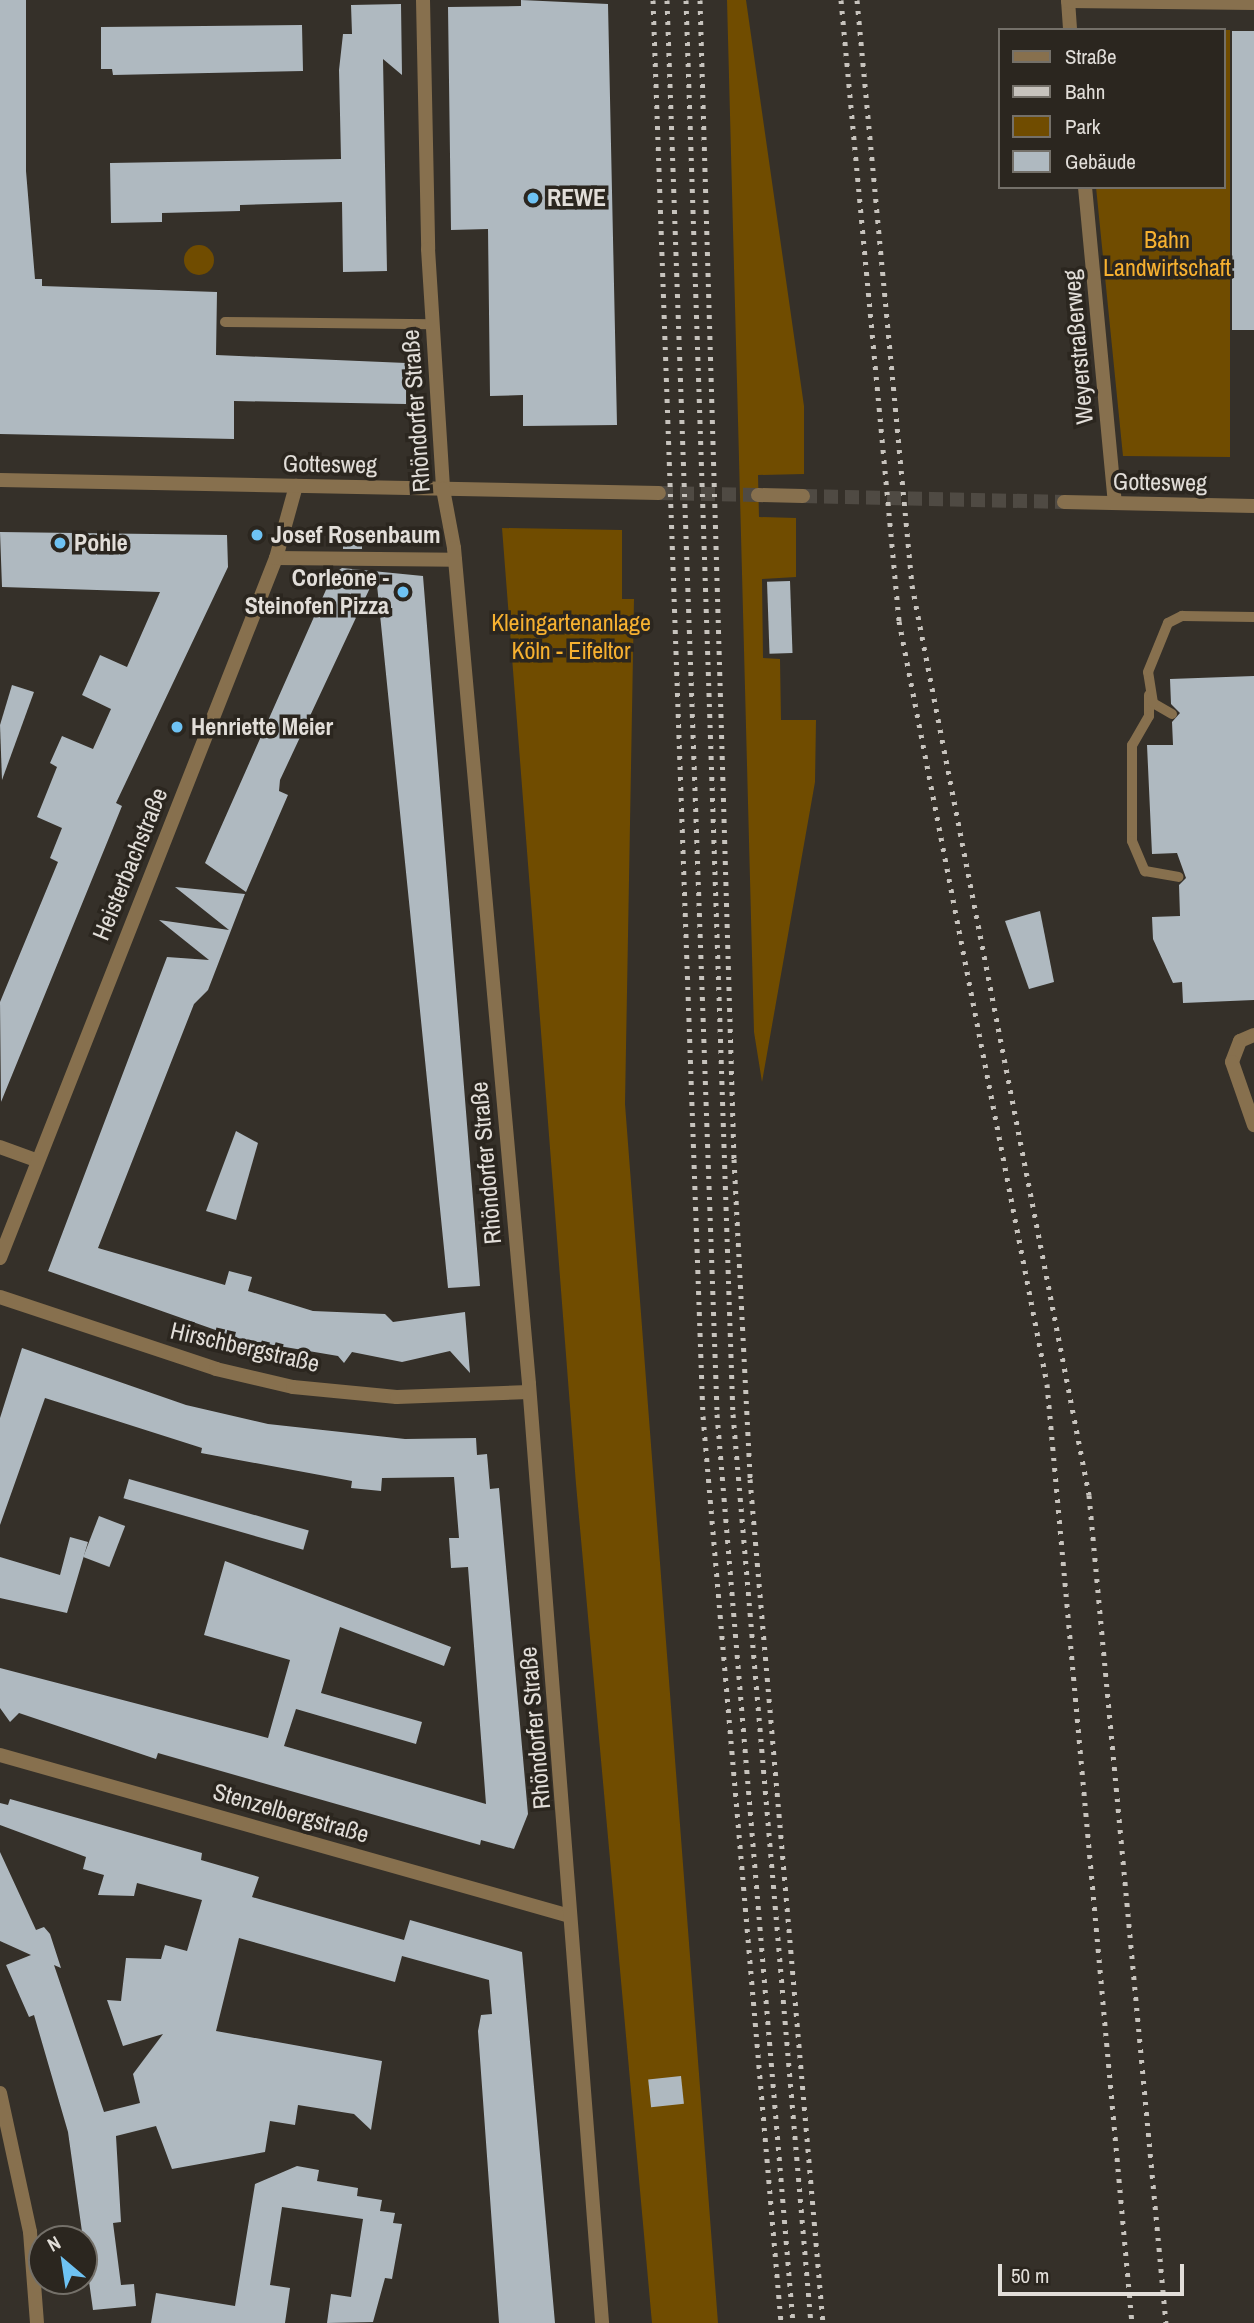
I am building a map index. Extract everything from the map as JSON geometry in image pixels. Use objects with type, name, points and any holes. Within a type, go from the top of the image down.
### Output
[{"type":"street","name":"Rhöndorfer Straße","points":[[423,0],[432,324],[443,489],[455,560],[529,1392],[602,2323]]},
{"type":"street","points":[[1070,28],[1068,1],[1254,3]]},
{"type":"street","name":"Weyerstraßerweg","points":[[1085,189],[1115,503]]},
{"type":"street","name":"Gottesweg","points":[[0,480],[659,493]]},
{"type":"street","name":"Heisterbachstraße","points":[[0,1258],[36,1160],[276,558],[296,486]]},
{"type":"street","points":[[758,495],[803,496]]},
{"type":"street","name":"Gottesweg","points":[[1064,502],[1254,506]]},
{"type":"street","points":[[276,558],[455,560]]},
{"type":"street","points":[[1254,1035],[1240,1041],[1232,1062],[1254,1125]]},
{"type":"street","points":[[0,1147],[36,1160]]},
{"type":"street","name":"Hirschbergstraße","points":[[0,1297],[216,1369],[293,1387],[397,1397],[529,1392]]},
{"type":"street","name":"Stenzelbergstraße","points":[[0,1755],[570,1916]]},
{"type":"street","points":[[0,2093],[30,2232],[37,2323]]},
{"type":"lane","points":[[225,322],[432,324]]},
{"type":"lane","points":[[1178,877],[1145,871],[1132,841],[1132,745],[1149,716],[1150,657],[1168,623],[1182,617],[1254,617]]},
{"type":"lane","points":[[1149,695],[1172,715]]},
{"type":"green space","points":[[727,0],[746,0],[804,406],[804,474],[758,475],[759,517],[796,518],[796,577],[762,579],[763,658],[780,659],[781,720],[816,720],[815,782],[762,1082],[754,1032]]},
{"type":"green space","name":"Bahn Landwirtschaft","points":[[1226,30],[1230,30],[1230,457],[1123,456],[1096,189],[1226,189]]},
{"type":"green space","points":[[199,245],[210,249],[214,260],[210,271],[199,275],[188,271],[184,260],[188,249]]},
{"type":"green space","name":"Kleingartenanlage Köln - Eifeltor","points":[[502,528],[622,530],[622,599],[634,599],[625,1104],[718,2323],[652,2323],[576,1484]]},
{"type":"building","points":[[0,0],[26,0],[26,171],[35,279],[42,279],[42,286],[217,292],[216,355],[406,363],[406,404],[234,401],[234,439],[0,434]]},
{"type":"building","name":"REWE","points":[[521,0],[608,4],[617,425],[523,426],[523,395],[490,396],[488,229],[451,230],[448,7],[521,6]]},
{"type":"building","points":[[401,4],[402,75],[383,59],[387,271],[343,272],[342,202],[240,205],[240,211],[162,213],[162,222],[111,223],[110,163],[341,159],[339,70],[343,34],[352,34],[351,5]]},
{"type":"building","points":[[302,25],[303,71],[113,75],[112,69],[101,69],[101,27]]},
{"type":"building","points":[[1232,31],[1254,31],[1254,330],[1232,330]]},
{"type":"building","points":[[343,531],[362,531],[362,549],[343,549]]},
{"type":"building","points":[[0,532],[227,535],[228,567],[116,803],[122,806],[1,1102],[0,1002],[58,862],[50,858],[62,828],[37,817],[57,767],[50,763],[62,736],[93,749],[111,709],[82,695],[100,655],[127,667],[160,592],[2,587]]},
{"type":"building","points":[[342,568],[423,576],[480,1286],[448,1288],[376,575],[280,780],[279,791],[288,795],[246,892],[205,863],[333,574]]},
{"type":"building","points":[[790,581],[793,653],[770,654],[767,582]]},
{"type":"building","points":[[1254,676],[1254,1000],[1183,1003],[1182,982],[1173,983],[1153,939],[1152,917],[1180,916],[1179,885],[1186,878],[1177,853],[1152,854],[1147,745],[1173,745],[1172,722],[1180,713],[1171,704],[1170,679]]},
{"type":"building","points":[[12,685],[34,692],[2,780],[0,725]]},
{"type":"building","points":[[175,887],[245,894],[208,990],[194,1004],[98,1248],[225,1285],[229,1271],[252,1277],[248,1291],[313,1311],[385,1314],[393,1322],[465,1312],[470,1373],[450,1351],[402,1362],[352,1352],[344,1363],[338,1356],[244,1340],[48,1271],[167,957],[209,960],[159,920],[229,930]]},
{"type":"building","points":[[1040,911],[1054,982],[1029,989],[1005,921]]},
{"type":"building","points":[[236,1131],[258,1143],[236,1220],[206,1211]]},
{"type":"building","points":[[22,1348],[186,1405],[268,1424],[405,1439],[476,1438],[477,1455],[487,1454],[490,1489],[499,1488],[528,1814],[514,1849],[481,1840],[480,1845],[158,1753],[156,1759],[19,1713],[10,1722],[0,1708],[0,1668],[268,1738],[290,1660],[204,1635],[225,1561],[451,1647],[444,1666],[340,1627],[321,1693],[422,1722],[416,1744],[296,1709],[284,1746],[486,1804],[468,1567],[451,1568],[449,1538],[459,1538],[454,1477],[382,1478],[381,1491],[351,1488],[352,1481],[201,1453],[202,1448],[45,1398],[0,1525],[0,1418]]},
{"type":"building","points":[[129,1479],[309,1531],[303,1550],[123,1498]]},
{"type":"building","points":[[99,1516],[125,1526],[109,1567],[83,1557]]},
{"type":"building","points":[[70,1537],[88,1542],[67,1613],[0,1598],[0,1557],[60,1575]]},
{"type":"building","points":[[10,1799],[202,1853],[201,1860],[259,1877],[252,1897],[404,1940],[410,1920],[522,1952],[555,2323],[499,2323],[478,2031],[481,2015],[492,2014],[489,1980],[402,1956],[395,1982],[239,1938],[216,2031],[382,2061],[371,2130],[354,2114],[298,2105],[295,2125],[270,2121],[265,2152],[172,2169],[156,2126],[116,2136],[121,2222],[113,2223],[121,2285],[134,2284],[136,2306],[93,2310],[91,2295],[98,2295],[98,2225],[81,2225],[68,2132],[34,2015],[29,2017],[6,1965],[31,1955],[0,1941],[0,1852],[36,1930],[44,1927],[50,1934],[61,1968],[54,1965],[104,2112],[140,2103],[133,2074],[163,2034],[123,2046],[107,2000],[121,2001],[126,1958],[161,1959],[165,1945],[187,1951],[202,1900],[137,1883],[134,1896],[98,1895],[104,1875],[83,1869],[86,1857],[0,1825],[0,1803],[8,1805]]},
{"type":"building","points":[[681,2076],[684,2104],[651,2107],[648,2079]]},
{"type":"building","points":[[297,2166],[319,2170],[317,2181],[358,2188],[357,2196],[382,2200],[380,2211],[395,2213],[393,2223],[402,2224],[392,2279],[385,2278],[373,2322],[327,2323],[331,2294],[351,2297],[363,2219],[282,2207],[270,2285],[290,2288],[285,2323],[151,2323],[156,2293],[235,2306],[255,2184]]},
{"type":"tunnel","points":[[659,493],[758,495]]},
{"type":"tunnel","points":[[803,496],[1064,502]]},
{"type":"railway","points":[[653,0],[703,1416],[781,2323]]},
{"type":"railway","points":[[667,0],[717,1414],[793,2323]]},
{"type":"railway","points":[[686,0],[733,1414],[811,2323]]},
{"type":"railway","points":[[700,0],[734,1159],[750,1479],[823,2323]]},
{"type":"railway","points":[[841,0],[899,621],[1047,1384],[1132,2323]]},
{"type":"railway","points":[[857,0],[912,585],[1089,1495],[1166,2323]]},
{"type":"place","name":"REWE","points":[[533,198]]},
{"type":"place","name":"Josef Rosenbaum","points":[[257,535]]},
{"type":"place","name":"Pohle","points":[[60,543]]},
{"type":"place","name":"Corleone - Steinofen Pizza","points":[[403,592]]},
{"type":"place","name":"Henriette Meier","points":[[177,727]]}]
